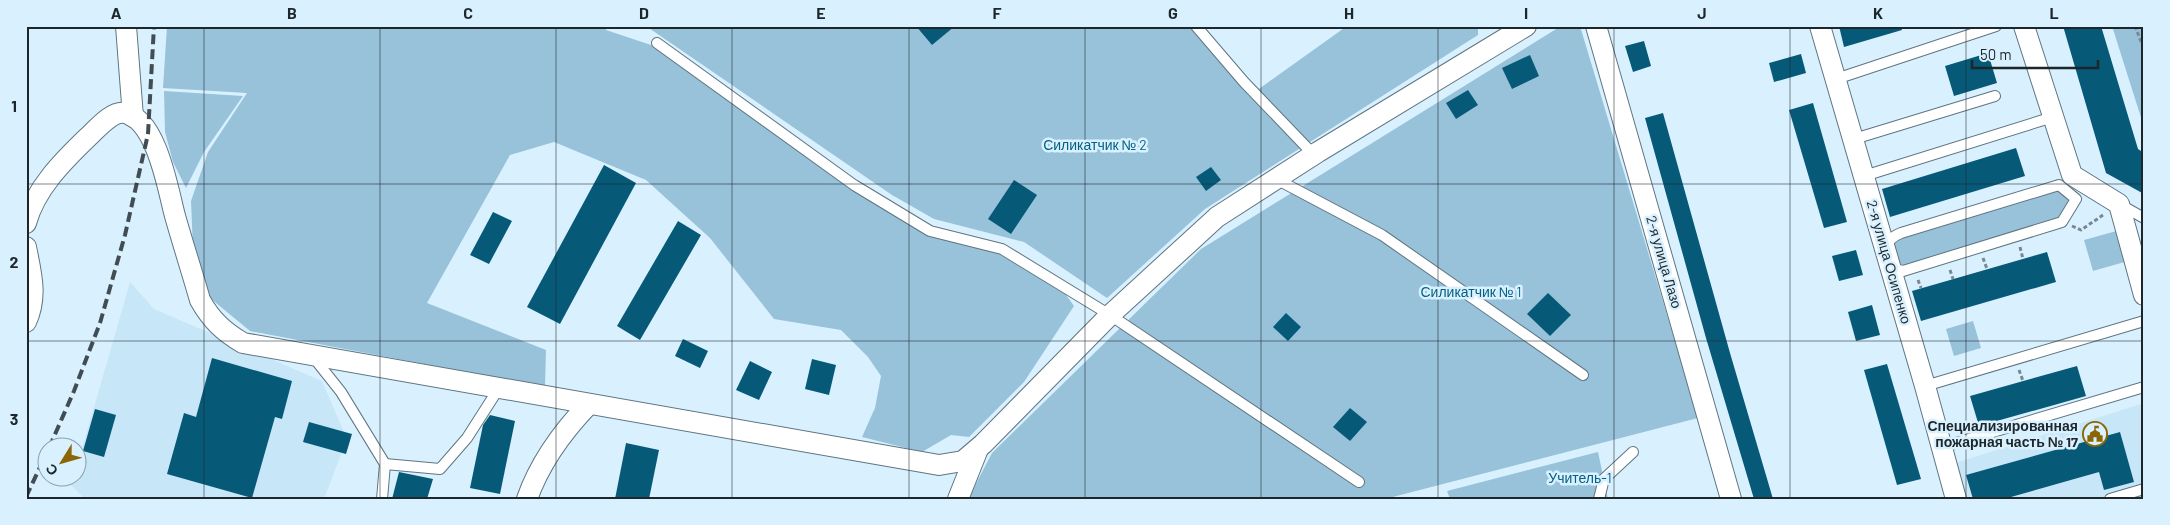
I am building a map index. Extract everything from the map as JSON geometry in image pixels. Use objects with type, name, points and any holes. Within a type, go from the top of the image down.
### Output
[{"type":"street","points":[[126,26],[133,116]]},
{"type":"street","points":[[26,223],[29,211],[42,191],[80,145],[115,115],[124,113],[133,116],[148,134],[159,157],[200,300],[208,315],[217,325],[243,343],[939,465],[963,461],[978,449],[1110,315],[1217,217],[1500,34],[1526,26]]},
{"type":"street","name":"2-я улица Лазо","points":[[1596,26],[1731,499]]},
{"type":"street","name":"2-я улица Осипенко","points":[[1820,26],[1956,499]]},
{"type":"street","points":[[2024,26],[2072,175],[2081,192],[2118,204],[2144,295]]},
{"type":"street","points":[[26,247],[34,293],[26,322]]},
{"type":"street","points":[[527,499],[552,448],[566,428],[589,404]]},
{"type":"street","points":[[958,499],[978,449]]},
{"type":"lane","points":[[1196,26],[1244,82],[1314,155]]},
{"type":"lane","points":[[1836,78],[1996,26]]},
{"type":"lane","points":[[657,43],[854,185],[930,231],[1002,249],[1110,315],[1359,482]]},
{"type":"lane","points":[[1854,139],[1995,96]]},
{"type":"lane","points":[[1864,176],[2053,117]]},
{"type":"lane","points":[[1276,179],[1382,235],[1583,375]]},
{"type":"lane","points":[[2059,185],[2081,192],[2062,222],[1903,271],[1894,269],[1885,253],[1887,242],[1897,235],[2044,188],[2059,185]]},
{"type":"lane","points":[[2118,204],[2144,218]]},
{"type":"lane","points":[[1925,386],[2144,321]]},
{"type":"lane","points":[[312,355],[341,392],[386,464],[382,499]]},
{"type":"lane","points":[[1942,447],[2144,387]]},
{"type":"lane","points":[[386,464],[440,469],[467,438],[499,388]]},
{"type":"lane","points":[[1600,499],[1604,479],[1633,452]]},
{"type":"lane","points":[[2110,499],[2144,489]]},
{"type":"path","points":[[2135,26],[2144,49]]},
{"type":"path","points":[[2062,222],[2081,230],[2118,204]]},
{"type":"shaded area","points":[[130,282],[154,309],[322,381],[347,439],[324,499],[85,499],[74,488],[88,488],[88,438],[85,438]]},
{"type":"shaded area","name":"Специализированная пожарная часть № 17","points":[[2144,403],[2144,499],[1958,499],[1949,465]]},
{"type":"green space","points":[[167,26],[606,26],[606,30],[651,45],[854,185],[930,231],[1002,249],[1056,281],[1074,306],[1024,382],[969,437],[951,435],[922,452],[862,437],[875,408],[881,376],[868,357],[841,330],[774,319],[710,238],[646,180],[554,142],[510,155],[427,303],[546,350],[545,387],[250,331],[210,298],[193,250],[191,201],[208,152],[247,93],[163,88]]},
{"type":"green space","name":"Силикатчик № 2","points":[[646,26],[1191,26],[1249,96],[1347,26],[1478,26],[1478,35],[1205,209],[1107,298],[1024,242],[934,219],[892,195]]},
{"type":"green space","name":"Силикатчик № 1","points":[[1561,26],[1580,26],[1698,418],[1385,499],[968,499],[992,453],[1201,249]]},
{"type":"green space","points":[[2112,26],[2144,26],[2144,127]]},
{"type":"green space","points":[[164,91],[243,96],[204,152],[186,188],[173,162],[165,132]]},
{"type":"green space","points":[[2056,185],[2070,203],[2067,217],[1903,271],[1890,241]]},
{"type":"green space","points":[[2120,230],[2128,261],[2093,271],[2084,240]]},
{"type":"green space","points":[[1973,321],[1981,348],[1954,356],[1946,329]]},
{"type":"green space","name":"Учитель-1","points":[[1598,452],[1608,499],[1450,499],[1447,491]]},
{"type":"building","points":[[916,26],[955,26],[932,45]]},
{"type":"building","points":[[1839,26],[1901,26],[1902,30],[1844,47]]},
{"type":"building","points":[[2063,26],[2101,26],[2138,149],[2144,153],[2144,194],[2106,173]]},
{"type":"building","points":[[1644,41],[1651,66],[1633,72],[1625,46]]},
{"type":"building","points":[[1988,53],[1997,83],[1954,96],[1945,66]]},
{"type":"building","points":[[1801,54],[1806,73],[1774,82],[1769,63]]},
{"type":"building","points":[[1530,55],[1539,76],[1512,89],[1502,68]]},
{"type":"building","points":[[1468,90],[1478,105],[1456,119],[1446,103]]},
{"type":"building","points":[[1813,103],[1847,222],[1824,228],[1789,110]]},
{"type":"building","points":[[1663,113],[1773,499],[1754,499],[1706,338],[1645,118]]},
{"type":"building","points":[[2016,148],[2025,176],[1890,217],[1882,189]]},
{"type":"building","points":[[604,165],[636,183],[560,324],[527,307]]},
{"type":"building","points":[[1211,167],[1221,180],[1206,191],[1196,177]]},
{"type":"building","points":[[1014,180],[1037,195],[1011,234],[988,219]]},
{"type":"building","points":[[493,212],[512,221],[489,264],[470,255]]},
{"type":"building","points":[[678,221],[701,235],[640,340],[617,326]]},
{"type":"building","points":[[1856,250],[1863,275],[1839,281],[1832,256]]},
{"type":"building","points":[[2047,252],[2056,282],[1921,321],[1912,291]]},
{"type":"building","points":[[1548,293],[1571,315],[1550,336],[1527,314]]},
{"type":"building","points":[[1872,305],[1880,335],[1856,341],[1848,312]]},
{"type":"building","points":[[1286,313],[1301,327],[1288,341],[1273,327]]},
{"type":"building","points":[[683,339],[708,351],[700,368],[675,356]]},
{"type":"building","points":[[212,358],[292,381],[282,419],[275,417],[252,498],[167,474],[184,413],[196,417]]},
{"type":"building","points":[[812,359],[836,365],[829,395],[805,389]]},
{"type":"building","points":[[750,361],[772,372],[759,400],[736,390]]},
{"type":"building","points":[[1887,364],[1921,479],[1897,485],[1864,370]]},
{"type":"building","points":[[2077,366],[2086,396],[1979,426],[1970,396]]},
{"type":"building","points":[[1350,408],[1367,422],[1350,441],[1333,427]]},
{"type":"building","points":[[95,409],[116,415],[104,457],[88,452],[87,438]]},
{"type":"building","points":[[490,415],[515,421],[500,494],[470,488],[483,425]]},
{"type":"building","points":[[309,422],[352,434],[346,454],[303,442]]},
{"type":"building","points":[[2120,432],[2134,482],[2104,490],[2099,472],[2004,499],[1973,499],[1966,475]]},
{"type":"building","points":[[626,443],[659,450],[649,499],[615,499]]},
{"type":"building","points":[[399,472],[433,479],[427,499],[392,499]]},
{"type":"railway","points":[[53,438],[100,323],[125,235],[148,134],[154,26]]},
{"type":"railway","points":[[26,497],[38,471]]},
{"type":"place","name":"Специализированная пожарная часть № 17","points":[[2095,434]]}]
